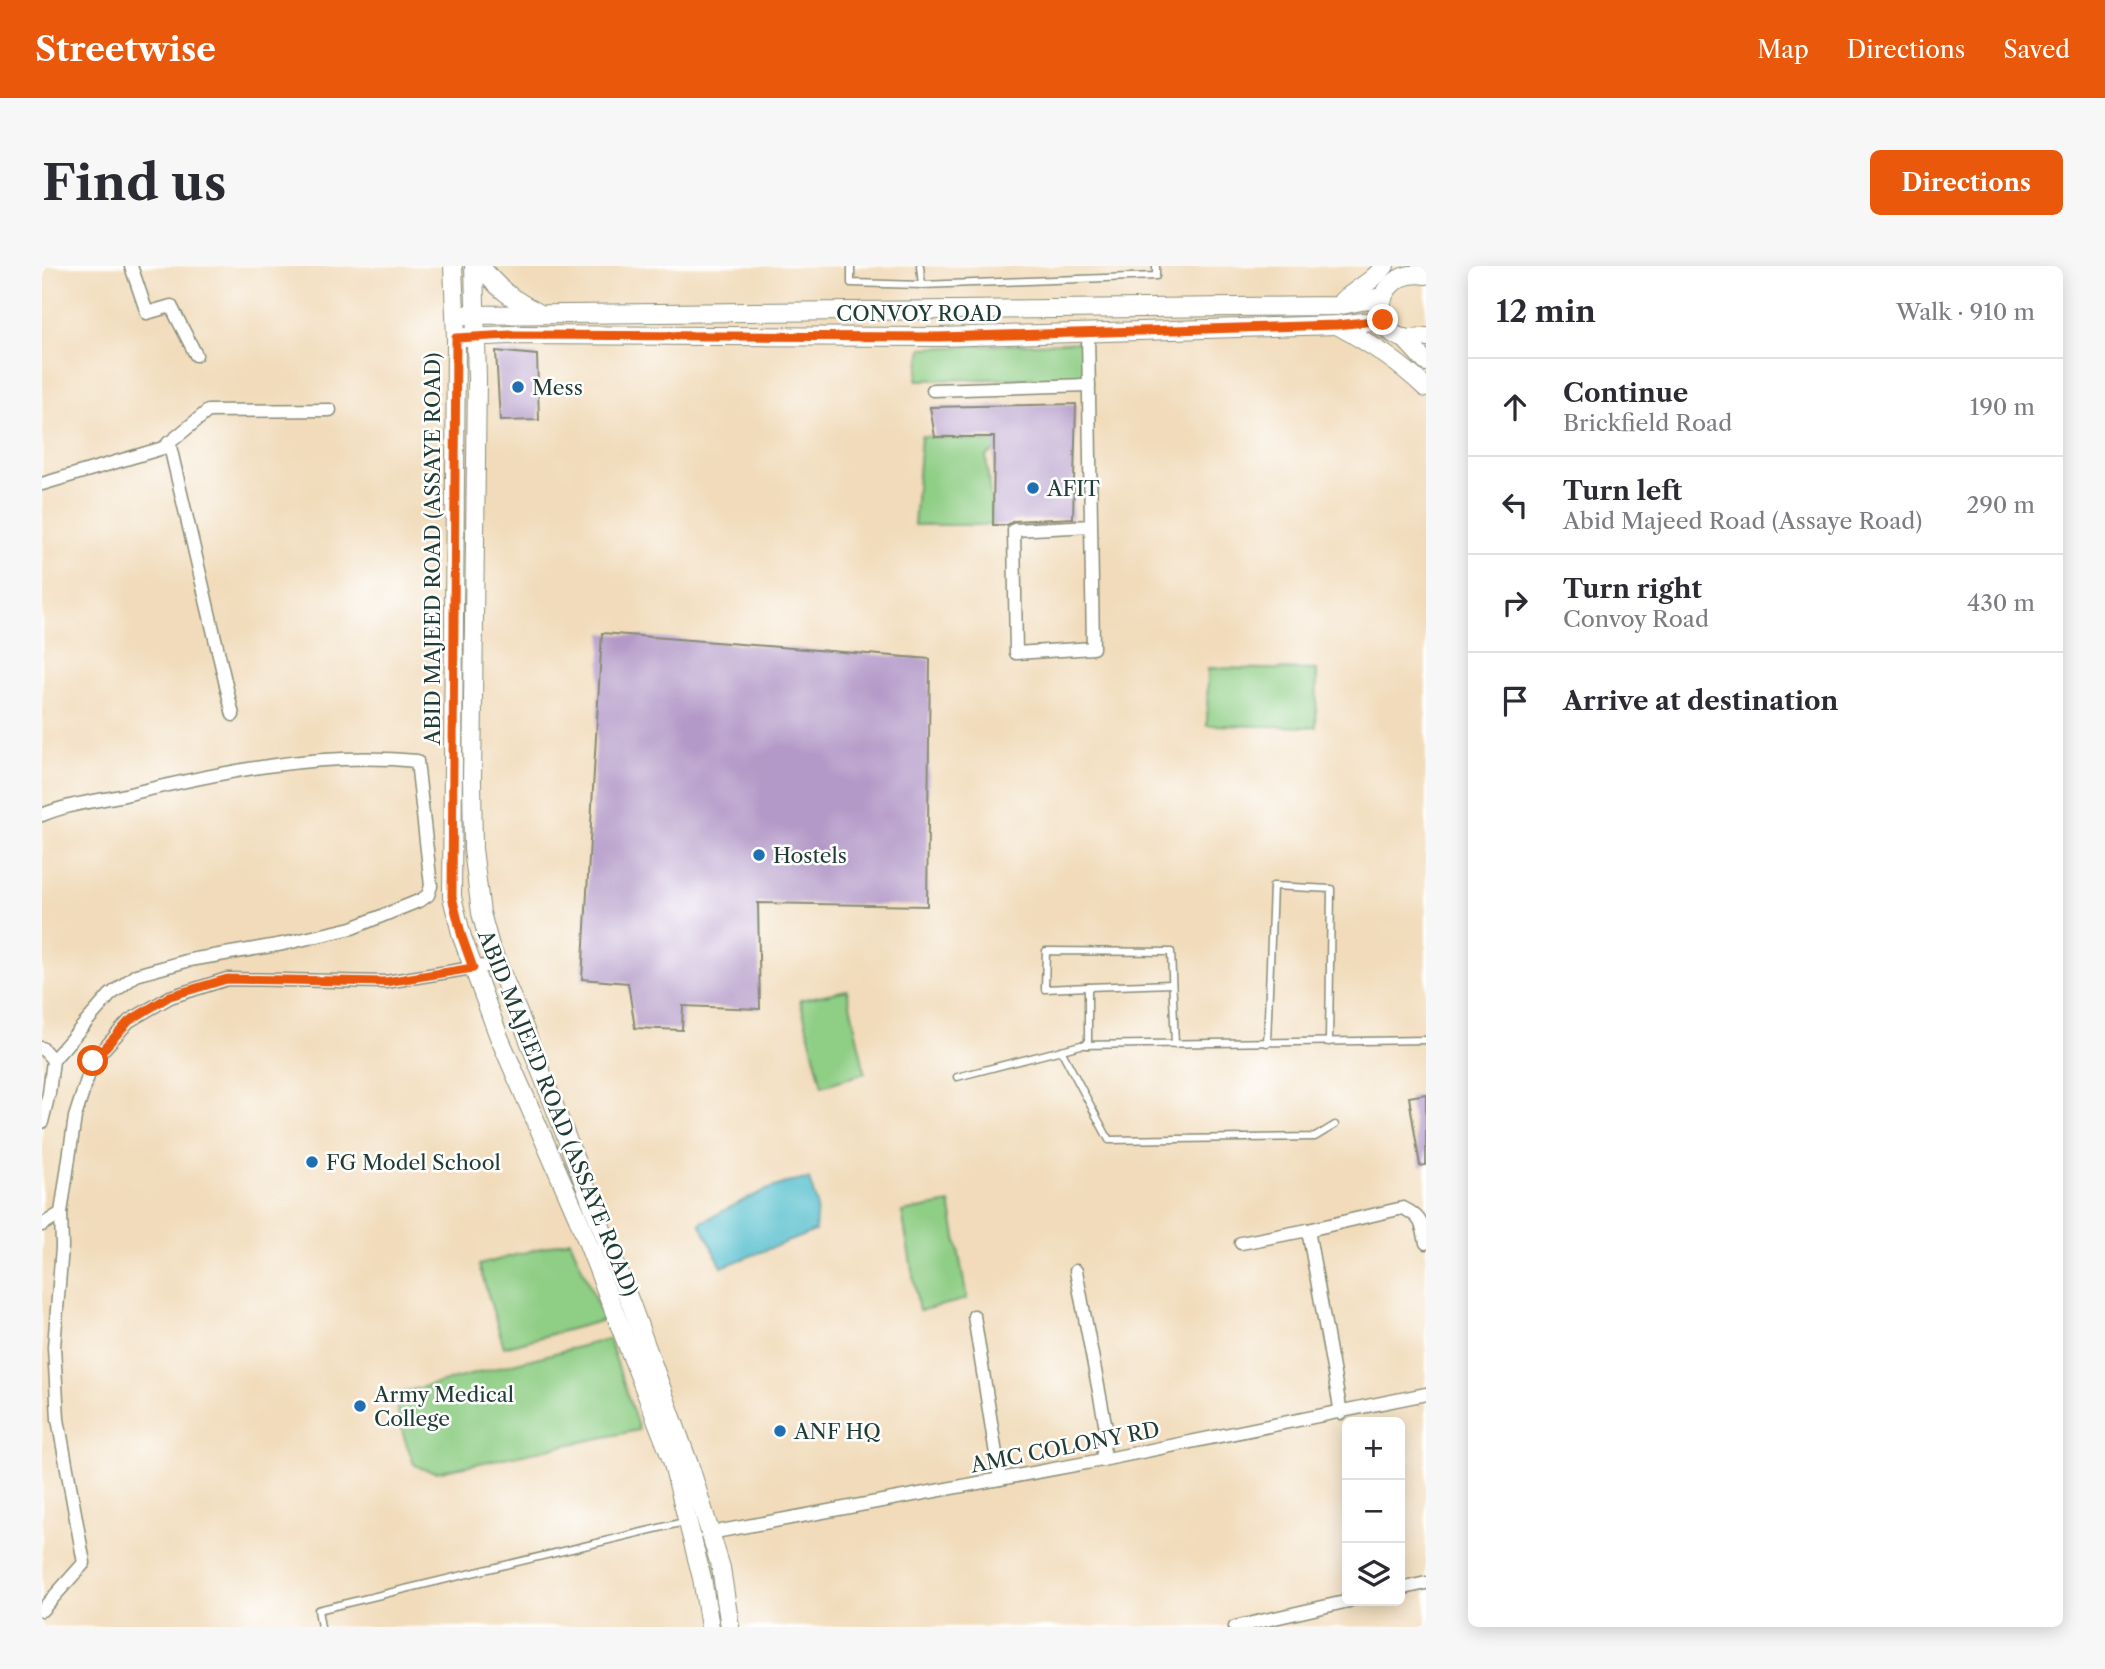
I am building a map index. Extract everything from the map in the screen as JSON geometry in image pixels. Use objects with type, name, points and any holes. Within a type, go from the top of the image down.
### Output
[{"type":"main road","name":"ABID MAJEED ROAD (ASSAYE ROAD)","points":[[453,266],[456,338],[452,897],[462,937],[499,1037],[578,1218],[672,1460],[702,1578],[710,1627]]},
{"type":"main road","name":"ABID MAJEED ROAD (ASSAYE ROAD)","points":[[474,266],[477,336],[473,849],[481,914],[497,964],[632,1307],[691,1470],[721,1568],[730,1627]]},
{"type":"main road","points":[[481,266],[494,284],[511,298],[541,314]]},
{"type":"main road","points":[[1337,306],[1385,266]]},
{"type":"main road","points":[[1416,271],[1390,282],[1381,297],[1380,308],[1383,320],[1391,331],[1404,338],[1426,362]]},
{"type":"main road","name":"CONVOY ROAD","points":[[456,315],[1337,306],[1381,297]]},
{"type":"main road","name":"CONVOY ROAD","points":[[456,338],[939,337],[1337,325],[1383,320]]},
{"type":"main road","points":[[1337,325],[1404,366],[1426,388]]},
{"type":"main road","points":[[1404,338],[1426,337]]},
{"type":"street","points":[[131,266],[147,313],[171,306],[196,355]]},
{"type":"street","points":[[1088,333],[1093,648],[1016,653],[1014,530],[1091,526]]},
{"type":"street","points":[[933,390],[1089,385]]},
{"type":"street","points":[[42,484],[163,448],[208,411],[330,410]]},
{"type":"street","points":[[169,442],[233,715]]},
{"type":"street","points":[[42,815],[161,786],[269,765],[341,760],[417,761],[430,886],[428,895],[421,900],[352,928],[283,944],[190,960],[136,975],[117,988],[53,1060],[42,1122]]},
{"type":"street","points":[[42,1610],[84,1563],[58,1419],[54,1347],[62,1247],[61,1213],[75,1117],[93,1061],[129,1021],[170,996],[227,979],[386,982],[497,964]]},
{"type":"street","points":[[42,1048],[53,1060]]},
{"type":"street","points":[[1241,1243],[1403,1208],[1414,1213],[1421,1222],[1426,1243]]},
{"type":"street","points":[[42,1225],[61,1213]]},
{"type":"street","points":[[1308,1230],[1341,1413]]},
{"type":"street","points":[[1076,1271],[1106,1427],[1102,1460]]},
{"type":"street","points":[[974,1316],[1000,1479]]},
{"type":"street","name":"AMC COLONY RD","points":[[710,1532],[1102,1460],[1426,1394]]},
{"type":"street","points":[[1405,1588],[1426,1583]]},
{"type":"street","points":[[1235,1627],[1342,1603]]},
{"type":"lane","points":[[851,266],[851,283],[922,285],[1156,276],[1156,266]]},
{"type":"lane","points":[[919,266],[922,285]]},
{"type":"lane","points":[[1267,1043],[1273,886],[1331,888],[1329,1042]]},
{"type":"lane","points":[[1172,984],[1045,989],[1046,951],[1171,952],[1175,1044]]},
{"type":"lane","points":[[1088,987],[1088,1045]]},
{"type":"lane","points":[[957,1077],[1088,1045],[1426,1040]]},
{"type":"lane","points":[[1062,1050],[1109,1140],[1315,1137],[1335,1125]]},
{"type":"lane","points":[[321,1627],[318,1611],[688,1521]]},
{"type":"green space","points":[[1085,342],[1089,378],[917,380],[922,348]]},
{"type":"green space","points":[[921,436],[1004,443],[1008,455],[994,451],[986,456],[993,525],[914,525]]},
{"type":"green space","points":[[1208,668],[1317,670],[1316,727],[1207,725]]},
{"type":"green space","points":[[847,990],[865,1073],[822,1086],[800,1000]]},
{"type":"green space","points":[[950,1203],[967,1299],[919,1311],[902,1212]]},
{"type":"green space","points":[[570,1240],[604,1320],[504,1347],[479,1265]]},
{"type":"green space","points":[[609,1339],[639,1430],[436,1472],[414,1464],[397,1408],[400,1393]]},
{"type":"water","points":[[809,1179],[817,1204],[815,1231],[722,1267],[700,1223],[782,1184]]},
{"type":"building","name":"Mess","points":[[496,351],[537,355],[539,420],[500,421]]},
{"type":"building","points":[[1076,404],[1073,518],[1014,521],[1007,525],[993,525],[994,437],[935,437],[930,407]]},
{"type":"building","name":"Hostels","points":[[602,633],[930,659],[927,906],[758,903],[760,1009],[683,1006],[682,1030],[635,1028],[628,983],[582,979]]},
{"type":"building","points":[[1426,1094],[1426,1165],[1420,1166],[1409,1097]]},
{"type":"place","name":"Mess","points":[[518,387]]},
{"type":"place","name":"AFIT","points":[[1033,488]]},
{"type":"place","name":"Hostels","points":[[759,855]]},
{"type":"place","name":"FG Model School","points":[[312,1162]]},
{"type":"place","name":"Army Medical College","points":[[360,1406]]},
{"type":"place","name":"ANF HQ","points":[[780,1431]]},
{"type":"route","points":[[93,1061],[129,1021],[170,996],[227,979],[386,982],[473,968],[452,897],[456,338],[510,335],[939,337],[1337,325],[1383,320]]}]
